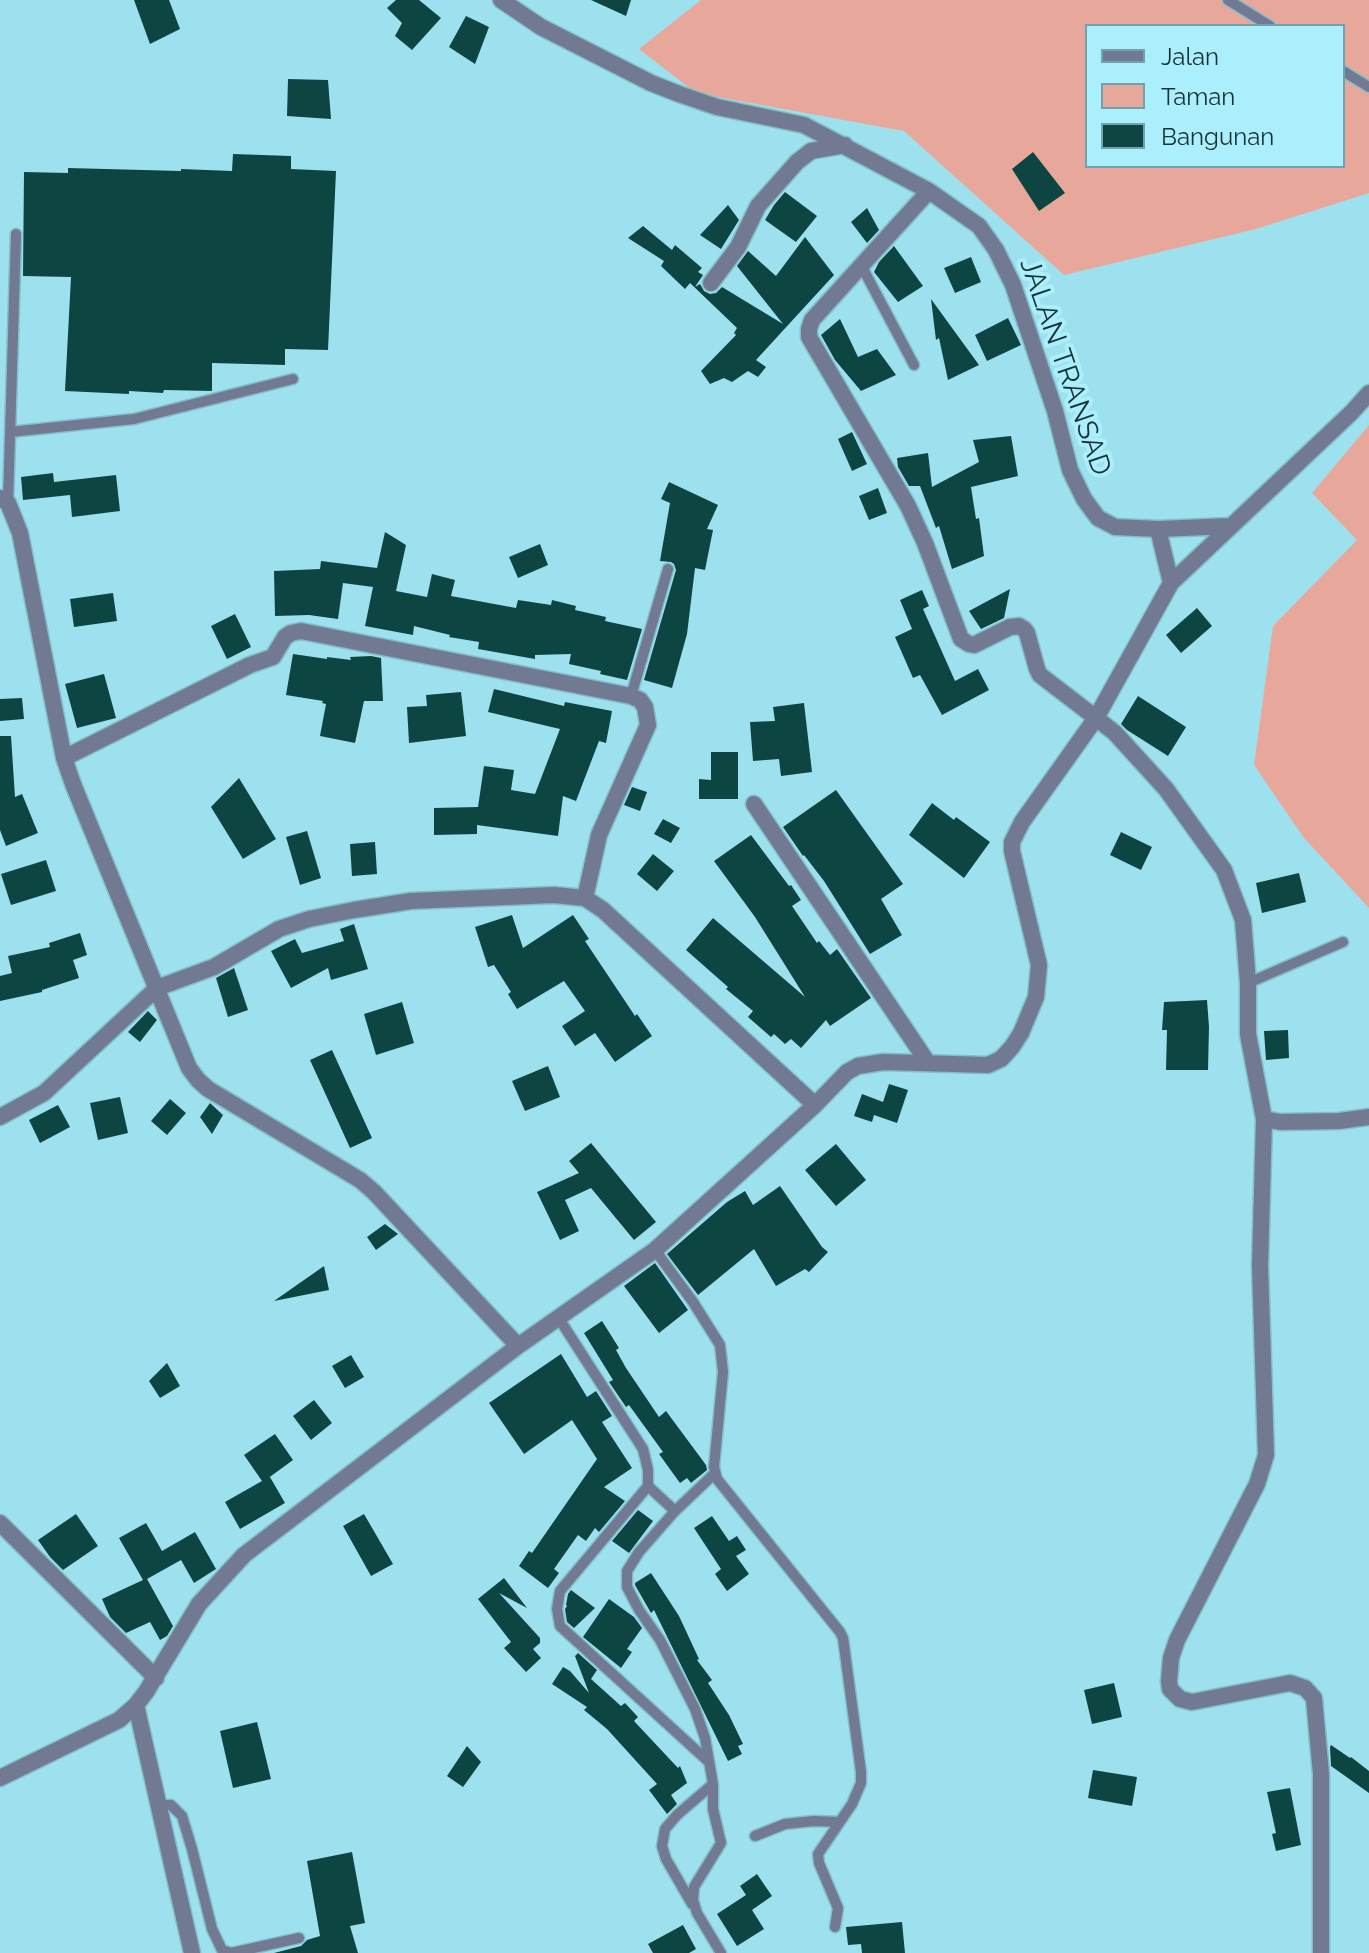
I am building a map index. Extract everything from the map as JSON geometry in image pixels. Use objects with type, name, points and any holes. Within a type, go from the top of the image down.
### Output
[{"type":"street","name":"JALAN TRANSAD","points":[[501,0],[541,27],[651,83],[717,107],[804,125],[929,191],[979,226],[996,250],[1013,285],[1055,411],[1070,470],[1084,499],[1098,518],[1115,527],[1231,526]]},
{"type":"street","points":[[711,283],[738,247],[758,206],[797,162],[811,151],[846,145]]},
{"type":"street","points":[[929,191],[812,320],[809,337],[908,506],[961,639],[974,645],[1010,627],[1024,629],[1040,675],[1115,733],[1166,789],[1224,870],[1243,920],[1248,1034],[1264,1119],[1260,1266],[1266,1455],[1257,1484],[1177,1640],[1171,1658],[1169,1681],[1170,1689],[1180,1699],[1192,1702],[1290,1683],[1305,1688],[1314,1698],[1321,1774],[1321,1953]]},
{"type":"street","points":[[0,1778],[119,1720],[136,1705],[156,1678],[199,1604],[244,1555],[518,1346],[655,1250],[815,1105],[847,1072],[858,1066],[883,1062],[988,1065],[1001,1059],[1021,1033],[1036,997],[1039,965],[1012,842],[1022,822],[1096,718],[1171,583],[1369,393]]},
{"type":"street","points":[[4,501],[20,533],[64,758],[189,1068],[208,1089],[360,1180],[518,1346]]},
{"type":"street","points":[[1158,529],[1171,583]]},
{"type":"street","points":[[64,758],[250,665],[273,657],[285,637],[301,631],[631,696],[640,700],[645,707],[648,725],[599,835],[585,898]]},
{"type":"street","points":[[754,804],[928,1063]]},
{"type":"street","points":[[0,1117],[44,1093],[157,988],[214,967],[279,929],[309,919],[411,901],[554,895],[585,898],[603,910],[815,1105]]},
{"type":"street","points":[[1264,1119],[1324,1122],[1369,1117]]},
{"type":"street","points":[[0,1523],[156,1678]]},
{"type":"street","points":[[136,1705],[192,1953]]},
{"type":"lane","points":[[1228,0],[1267,24]]},
{"type":"lane","points":[[1345,72],[1369,87]]},
{"type":"lane","points":[[4,501],[10,432],[16,234]]},
{"type":"lane","points":[[861,265],[914,365]]},
{"type":"lane","points":[[10,432],[134,419],[293,379]]},
{"type":"lane","points":[[631,696],[668,569]]},
{"type":"lane","points":[[1248,983],[1343,942]]},
{"type":"lane","points":[[655,1250],[720,1345],[723,1372],[714,1467],[720,1484],[843,1638],[861,1783],[856,1796],[818,1854],[838,1908],[835,1927]]},
{"type":"lane","points":[[558,1317],[643,1449],[648,1470],[648,1486],[560,1591],[557,1609],[560,1626],[709,1762]]},
{"type":"lane","points":[[697,1913],[693,1900],[694,1887],[721,1843],[713,1809],[713,1784],[705,1738],[695,1709],[660,1640],[627,1587],[627,1571],[656,1531],[715,1473]]},
{"type":"lane","points":[[648,1486],[675,1511]]},
{"type":"lane","points":[[713,1784],[665,1829],[662,1846],[666,1859],[721,1953]]},
{"type":"lane","points":[[160,1805],[171,1805],[182,1816],[212,1929],[222,1950],[231,1953],[299,1938]]},
{"type":"lane","points":[[755,1836],[785,1824],[839,1822]]},
{"type":"green space","points":[[701,0],[1369,0],[1369,193],[1256,229],[1064,275],[904,131],[696,93],[639,49]]},
{"type":"green space","points":[[1369,425],[1369,908],[1304,838],[1254,765],[1273,626],[1357,540],[1312,493]]},
{"type":"building","points":[[134,0],[169,0],[180,29],[150,44]]},
{"type":"building","points":[[396,0],[419,0],[441,18],[412,50],[395,36],[402,23],[387,8]]},
{"type":"building","points":[[591,0],[631,0],[626,16]]},
{"type":"building","points":[[466,16],[489,27],[475,64],[449,47]]},
{"type":"building","points":[[288,79],[328,80],[331,119],[287,116]]},
{"type":"building","points":[[1033,152],[1065,193],[1039,211],[1012,169]]},
{"type":"building","points":[[233,154],[291,156],[291,169],[336,171],[328,350],[285,349],[285,365],[212,363],[212,391],[129,391],[129,394],[65,391],[71,277],[23,276],[24,172],[68,173],[68,168],[232,171]]},
{"type":"building","points":[[785,192],[817,216],[796,242],[765,220]]},
{"type":"building","points":[[728,205],[739,220],[721,249],[700,235]]},
{"type":"building","points":[[867,208],[879,230],[867,243],[851,222]]},
{"type":"building","points":[[643,226],[672,250],[675,245],[702,268],[698,272],[703,275],[695,287],[700,284],[710,294],[722,287],[783,324],[737,266],[748,251],[776,276],[805,237],[834,275],[756,360],[766,367],[758,377],[748,371],[732,382],[724,378],[710,384],[701,371],[736,335],[737,328],[690,283],[685,289],[661,266],[664,261],[628,238]]},
{"type":"building","points":[[894,246],[923,286],[898,302],[874,272]]},
{"type":"building","points":[[971,257],[981,282],[955,293],[944,268]]},
{"type":"building","points":[[931,299],[979,365],[948,380],[939,338],[936,340]]},
{"type":"building","points":[[1008,318],[1021,345],[987,361],[975,335]]},
{"type":"building","points":[[840,319],[858,357],[877,349],[896,375],[861,391],[835,360],[821,335]]},
{"type":"building","points":[[852,432],[867,464],[852,471],[838,439]]},
{"type":"building","points":[[1011,436],[1018,476],[971,487],[984,556],[952,569],[939,526],[936,528],[920,486],[909,486],[898,467],[897,458],[928,453],[932,487],[979,462],[973,440]]},
{"type":"building","points":[[53,473],[54,482],[116,475],[120,511],[72,517],[70,495],[23,500],[21,477]]},
{"type":"building","points":[[669,482],[718,505],[707,529],[713,530],[705,570],[695,568],[687,634],[672,688],[644,680],[676,570],[671,562],[660,561],[670,503],[661,499]]},
{"type":"building","points":[[878,488],[887,513],[869,520],[859,496]]},
{"type":"building","points":[[385,532],[406,545],[396,591],[427,597],[432,574],[455,580],[451,596],[516,608],[518,600],[551,605],[552,600],[576,606],[575,610],[606,617],[605,621],[642,629],[627,680],[569,664],[571,654],[535,655],[535,659],[478,649],[479,642],[414,626],[413,635],[365,626],[373,587],[343,583],[338,619],[309,615],[275,616],[274,571],[320,569],[321,561],[377,568]]},
{"type":"building","points":[[540,544],[548,565],[518,578],[509,557]]},
{"type":"building","points":[[1010,589],[1004,618],[981,629],[969,611]]},
{"type":"building","points":[[922,590],[929,606],[923,609],[955,681],[978,669],[989,690],[942,715],[920,675],[913,678],[895,637],[912,629],[900,600]]},
{"type":"building","points":[[113,593],[117,621],[74,627],[70,599]]},
{"type":"building","points":[[1197,608],[1212,626],[1181,653],[1166,635]]},
{"type":"building","points":[[235,614],[251,647],[227,659],[211,626]]},
{"type":"building","points":[[293,654],[327,659],[381,658],[383,701],[364,701],[355,743],[320,736],[326,704],[323,701],[286,695]]},
{"type":"building","points":[[104,674],[116,718],[77,728],[65,684]]},
{"type":"building","points":[[494,689],[564,706],[565,702],[612,711],[606,743],[599,741],[576,801],[563,796],[558,836],[477,825],[477,834],[434,835],[434,808],[478,807],[484,766],[514,770],[511,790],[535,794],[560,729],[488,712]]},
{"type":"building","points":[[461,692],[466,736],[409,743],[407,707],[427,706],[426,695]]},
{"type":"building","points":[[1138,696],[1186,727],[1168,756],[1121,724]]},
{"type":"building","points":[[22,698],[24,719],[0,721],[0,699]]},
{"type":"building","points":[[804,703],[812,772],[781,776],[779,759],[753,761],[750,722],[775,721],[773,707]]},
{"type":"building","points":[[0,736],[11,736],[15,797],[22,794],[38,833],[6,846],[0,830]]},
{"type":"building","points":[[711,752],[738,752],[738,799],[699,799],[699,779],[711,780]]},
{"type":"building","points":[[239,778],[276,839],[243,859],[211,807]]},
{"type":"building","points":[[632,787],[647,792],[640,811],[624,805]]},
{"type":"building","points":[[836,790],[903,884],[881,899],[902,935],[870,954],[824,881],[783,827]]},
{"type":"building","points":[[932,803],[990,842],[964,878],[909,835]]},
{"type":"building","points":[[663,819],[680,828],[671,843],[654,834]]},
{"type":"building","points":[[307,831],[321,878],[300,885],[286,837]]},
{"type":"building","points":[[1121,832],[1152,847],[1141,870],[1110,855]]},
{"type":"building","points":[[751,835],[801,900],[792,906],[817,943],[819,941],[830,955],[837,949],[871,998],[830,1026],[826,1020],[801,1048],[791,1039],[785,1044],[774,1034],[771,1037],[748,1017],[753,1011],[686,950],[713,918],[805,997],[755,917],[714,861]]},
{"type":"building","points":[[375,842],[377,874],[352,876],[350,844]]},
{"type":"building","points":[[653,854],[674,871],[657,891],[637,874]]},
{"type":"building","points":[[46,860],[56,891],[11,905],[1,874]]},
{"type":"building","points":[[1299,873],[1306,902],[1262,913],[1256,883]]},
{"type":"building","points":[[512,915],[523,948],[573,915],[589,939],[585,941],[652,1036],[615,1062],[595,1033],[575,1046],[562,1026],[585,1011],[564,981],[517,1009],[508,994],[511,992],[494,965],[488,967],[475,927]]},
{"type":"building","points":[[354,924],[368,969],[331,980],[328,968],[291,988],[271,951],[295,939],[302,953],[344,941],[340,929]]},
{"type":"building","points":[[80,933],[87,955],[73,960],[79,978],[42,992],[0,1001],[0,976],[12,973],[8,956],[50,947],[49,943]]},
{"type":"building","points":[[234,968],[248,1010],[228,1017],[216,978]]},
{"type":"building","points":[[1207,1000],[1208,1070],[1166,1070],[1167,1030],[1162,1030],[1164,1002]]},
{"type":"building","points":[[402,1002],[414,1043],[376,1055],[364,1014]]},
{"type":"building","points":[[148,1011],[157,1020],[140,1042],[128,1032]]},
{"type":"building","points":[[1288,1030],[1289,1058],[1266,1060],[1264,1031]]},
{"type":"building","points":[[332,1050],[372,1138],[350,1148],[310,1060]]},
{"type":"building","points":[[548,1066],[560,1097],[525,1111],[512,1081]]},
{"type":"building","points":[[889,1084],[908,1090],[897,1123],[874,1115],[872,1122],[854,1116],[862,1094],[883,1102]]},
{"type":"building","points":[[120,1097],[128,1133],[98,1140],[90,1103]]},
{"type":"building","points":[[170,1099],[186,1113],[167,1135],[151,1121]]},
{"type":"building","points":[[210,1103],[223,1115],[212,1134],[200,1117]]},
{"type":"building","points":[[58,1105],[70,1127],[40,1143],[29,1120]]},
{"type":"building","points":[[591,1143],[656,1222],[634,1240],[591,1188],[565,1200],[579,1231],[560,1240],[537,1192],[579,1173],[569,1161]]},
{"type":"building","points":[[836,1144],[866,1180],[836,1206],[805,1170]]},
{"type":"building","points":[[780,1186],[828,1252],[809,1272],[805,1269],[776,1286],[754,1249],[698,1295],[667,1254],[727,1202],[745,1191],[753,1205]]},
{"type":"building","points":[[385,1224],[398,1234],[376,1250],[367,1237]]},
{"type":"building","points":[[655,1263],[688,1310],[659,1333],[624,1286]]},
{"type":"building","points":[[324,1266],[329,1290],[274,1301]]},
{"type":"building","points":[[602,1321],[619,1348],[616,1350],[626,1368],[659,1417],[666,1411],[706,1465],[707,1470],[691,1483],[687,1478],[680,1483],[659,1454],[663,1452],[609,1382],[613,1380],[584,1333]]},
{"type":"building","points":[[561,1354],[587,1397],[596,1391],[612,1416],[602,1422],[632,1468],[604,1487],[625,1501],[599,1532],[595,1528],[586,1541],[578,1535],[554,1569],[559,1573],[548,1588],[519,1566],[529,1551],[532,1553],[597,1459],[572,1420],[524,1454],[489,1403]]},
{"type":"building","points":[[351,1355],[364,1377],[345,1388],[332,1366]]},
{"type":"building","points":[[167,1363],[180,1386],[160,1398],[149,1381]]},
{"type":"building","points":[[314,1400],[332,1423],[311,1440],[293,1416]]},
{"type":"building","points":[[275,1434],[293,1460],[267,1479],[270,1477],[285,1503],[240,1529],[225,1502],[262,1481],[244,1455]]},
{"type":"building","points":[[638,1510],[653,1521],[629,1553],[612,1541]]},
{"type":"building","points":[[76,1514],[98,1546],[63,1570],[38,1540]]},
{"type":"building","points":[[364,1514],[393,1564],[371,1576],[343,1526]]},
{"type":"building","points":[[712,1516],[729,1541],[737,1536],[746,1550],[736,1556],[749,1574],[727,1591],[715,1574],[721,1569],[694,1528]]},
{"type":"building","points":[[146,1523],[162,1551],[195,1532],[216,1569],[194,1583],[181,1560],[147,1579],[173,1626],[167,1636],[160,1640],[150,1622],[126,1633],[110,1617],[102,1599],[143,1580],[119,1538]]},
{"type":"building","points":[[651,1573],[679,1616],[697,1660],[712,1680],[708,1683],[743,1744],[738,1746],[742,1754],[728,1761],[654,1610],[651,1613],[635,1585]]},
{"type":"building","points":[[504,1578],[527,1608],[499,1593],[540,1638],[540,1643],[533,1649],[541,1658],[526,1672],[504,1648],[511,1642],[478,1599]]},
{"type":"building","points":[[571,1590],[595,1608],[574,1628],[567,1622],[565,1609]]},
{"type":"building","points":[[609,1599],[634,1617],[642,1628],[627,1649],[632,1652],[621,1668],[583,1637]]},
{"type":"building","points":[[578,1653],[597,1670],[591,1679],[621,1706],[625,1703],[638,1717],[634,1721],[678,1768],[680,1766],[687,1783],[671,1795],[677,1804],[667,1814],[649,1790],[657,1784],[607,1729],[584,1710],[587,1707],[552,1684],[563,1667],[589,1693],[575,1656]]},
{"type":"building","points":[[1114,1683],[1122,1717],[1092,1724],[1084,1690]]},
{"type":"building","points":[[257,1722],[271,1779],[233,1788],[220,1731]]},
{"type":"building","points":[[1331,1745],[1369,1771],[1369,1793],[1331,1766]]},
{"type":"building","points":[[467,1746],[481,1762],[463,1787],[447,1776]]},
{"type":"building","points":[[1093,1770],[1137,1777],[1132,1806],[1088,1798]]},
{"type":"building","points":[[1290,1788],[1301,1845],[1276,1851],[1272,1834],[1276,1833],[1267,1792]]},
{"type":"building","points":[[352,1852],[365,1923],[350,1926],[358,1953],[274,1953],[301,1946],[307,1940],[320,1936],[307,1861]]},
{"type":"building","points":[[757,1874],[772,1896],[752,1910],[764,1929],[737,1946],[717,1914],[746,1895],[740,1886]]},
{"type":"building","points":[[902,1922],[905,1953],[862,1953],[861,1944],[848,1945],[846,1927]]},
{"type":"building","points":[[683,1925],[696,1949],[689,1953],[653,1953],[648,1944]]}]
